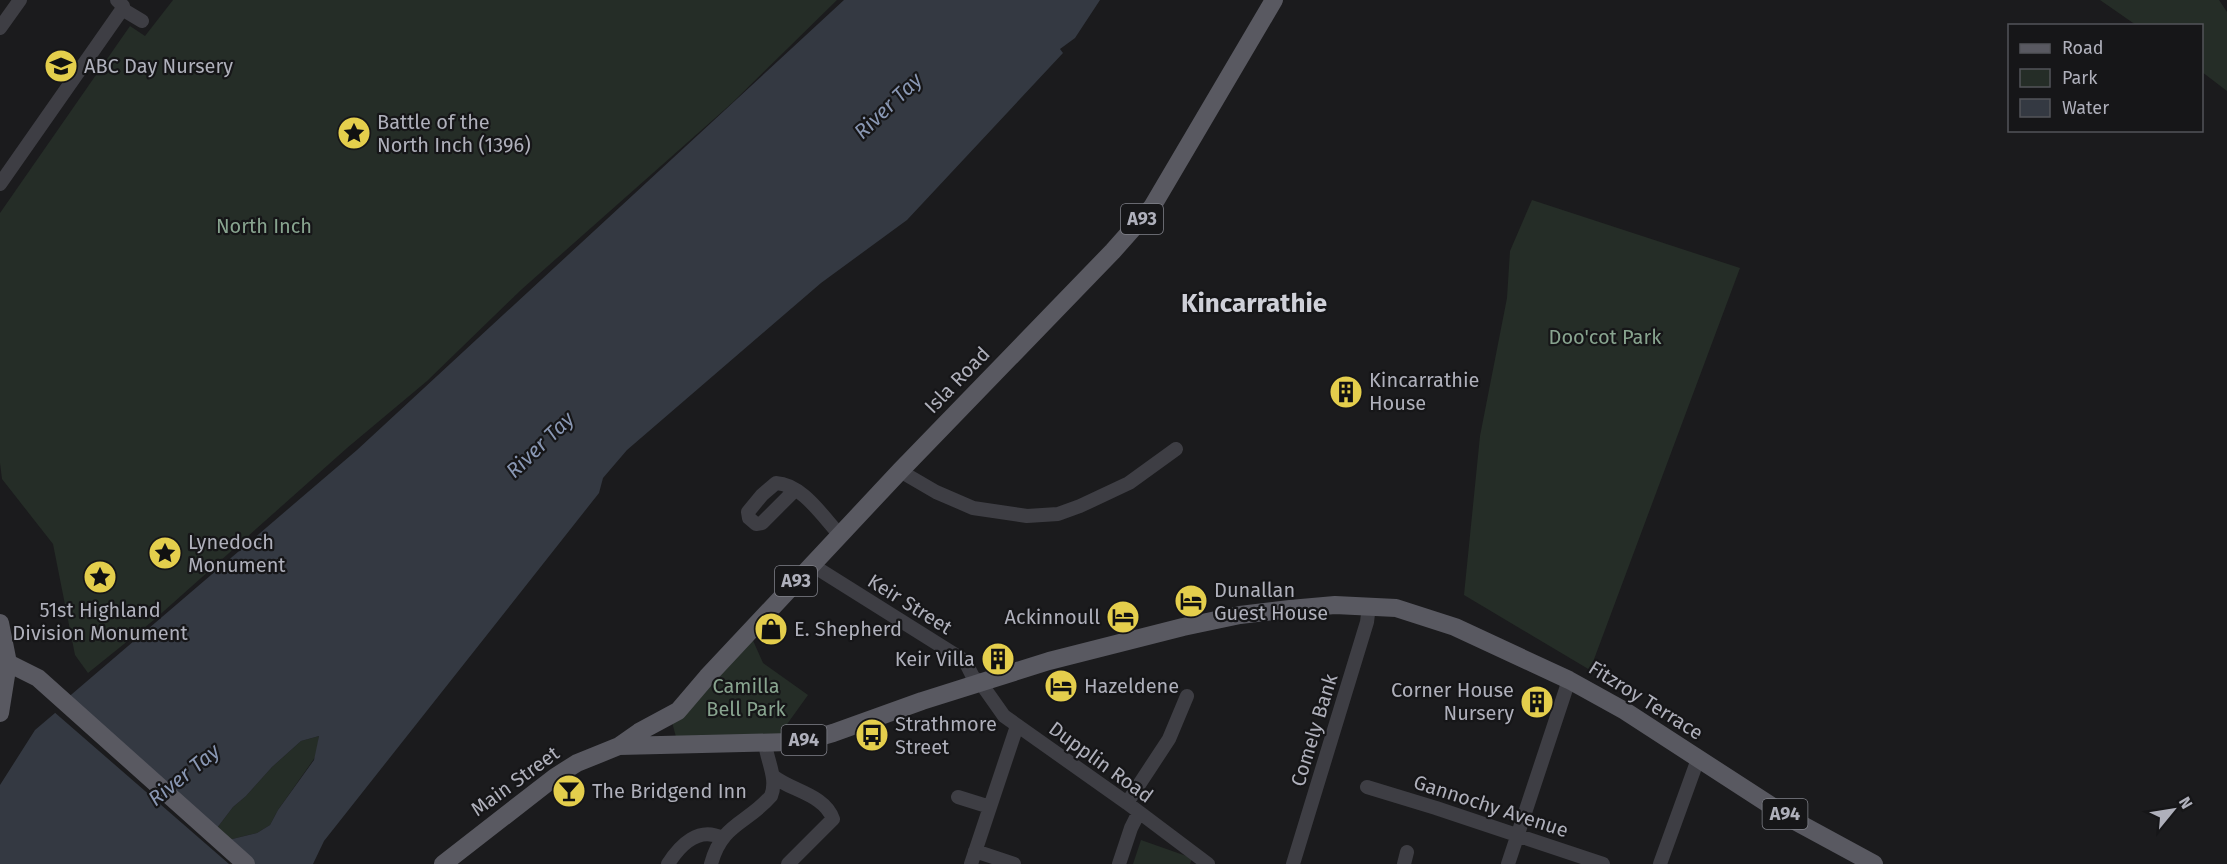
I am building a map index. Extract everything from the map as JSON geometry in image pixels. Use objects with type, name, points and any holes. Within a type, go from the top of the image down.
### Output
[{"type":"main road","name":"Isla Road","points":[[619,746],[639,732],[678,711],[900,471],[1113,251],[1152,207],[1274,0]]},
{"type":"main road","name":"A94","points":[[619,746],[765,743],[812,739],[980,682],[1136,638],[1228,618],[1324,606],[1396,608],[1455,627],[1569,680]]},
{"type":"main road","points":[[0,623],[4,660],[0,713]]},
{"type":"main road","points":[[4,660],[38,678],[246,864]]},
{"type":"main road","name":"Fitzroy Terrace","points":[[1569,680],[1625,711],[1698,759]]},
{"type":"main road","name":"Main Street","points":[[443,864],[555,777],[578,763],[619,746]]},
{"type":"main road","name":"A94","points":[[1698,759],[1793,820],[1874,864]]},
{"type":"street","points":[[0,28],[20,0]]},
{"type":"street","points":[[0,184],[120,4],[142,21]]},
{"type":"street","points":[[900,471],[936,492],[973,508],[1027,516],[1058,514],[1129,483],[1176,449]]},
{"type":"street","points":[[795,490],[840,535]]},
{"type":"street","name":"Keir Street","points":[[812,565],[965,661],[973,677],[980,682]]},
{"type":"street","name":"Comely Bank","points":[[1293,864],[1367,622],[1369,606]]},
{"type":"street","points":[[1508,864],[1516,834],[1569,680]]},
{"type":"street","name":"Dupplin Road","points":[[980,682],[1004,716],[1127,803],[1208,864]]},
{"type":"street","points":[[1127,803],[1169,739],[1187,696]]},
{"type":"street","points":[[1014,864],[973,857],[1017,726]]},
{"type":"street","points":[[711,864],[714,851],[722,838],[771,796],[774,789],[773,776],[765,743]]},
{"type":"street","points":[[1660,864],[1698,759]]},
{"type":"street","points":[[773,776],[822,804],[833,819],[788,864]]},
{"type":"street","name":"Gannochy Avenue","points":[[1367,787],[1603,864]]},
{"type":"street","points":[[958,797],[990,807]]},
{"type":"street","points":[[1119,864],[1139,812]]},
{"type":"street","points":[[668,864],[678,851],[693,838],[706,833],[722,838]]},
{"type":"green space","name":"North Inch","points":[[173,0],[837,0],[732,103],[522,289],[427,381],[347,448],[155,619],[88,673],[75,655],[53,544],[2,479],[0,463],[0,213],[130,26],[145,36]]},
{"type":"green space","points":[[2100,0],[2219,0],[2227,12],[2227,91],[2203,73],[2203,24],[2135,24]]},
{"type":"green space","name":"Doo'cot Park","points":[[1532,200],[1740,268],[1590,670],[1464,595],[1480,436],[1507,298],[1510,251]]},
{"type":"green space","name":"Camilla Bell Park","points":[[751,636],[763,663],[808,695],[780,734],[676,737],[672,722]]},
{"type":"green space","points":[[319,736],[316,756],[270,825],[257,833],[224,841],[214,832],[233,807],[272,767],[301,741]]},
{"type":"green space","points":[[1141,840],[1192,858],[1190,864],[1133,864]]},
{"type":"water","name":"River Tay","points":[[844,0],[1100,0],[1075,38],[1060,49],[1063,53],[907,220],[821,283],[627,450],[603,478],[599,493],[324,841],[313,864],[0,864],[0,785],[35,730],[55,713],[65,700],[357,450]],"holes":[[[319,736],[314,760],[270,825],[257,833],[224,841],[214,832],[233,807],[272,767],[301,741]]]},
{"type":"pier","points":[[63,698],[254,864],[229,864],[53,711]]},
{"type":"place","name":"ABC Day Nursery","points":[[61,66]]},
{"type":"place","name":"Battle of the North Inch (1396)","points":[[354,133]]},
{"type":"place","name":"Kincarrathie House","points":[[1346,392]]},
{"type":"place","name":"Lynedoch Monument","points":[[165,553]]},
{"type":"place","name":"51st Highland Division Monument","points":[[100,577]]},
{"type":"place","name":"Dunallan Guest House","points":[[1191,601]]},
{"type":"place","name":"Ackinnoull","points":[[1123,617]]},
{"type":"place","name":"E. Shepherd","points":[[771,629]]},
{"type":"place","name":"Keir Villa","points":[[998,659]]},
{"type":"place","name":"Hazeldene","points":[[1061,686]]},
{"type":"place","name":"Corner House Nursery","points":[[1537,702]]},
{"type":"place","name":"Strathmore Street","points":[[872,735]]},
{"type":"place","name":"The Bridgend Inn","points":[[569,791]]},
{"type":"district","name":"Kincarrathie","points":[[1254,303]]}]
